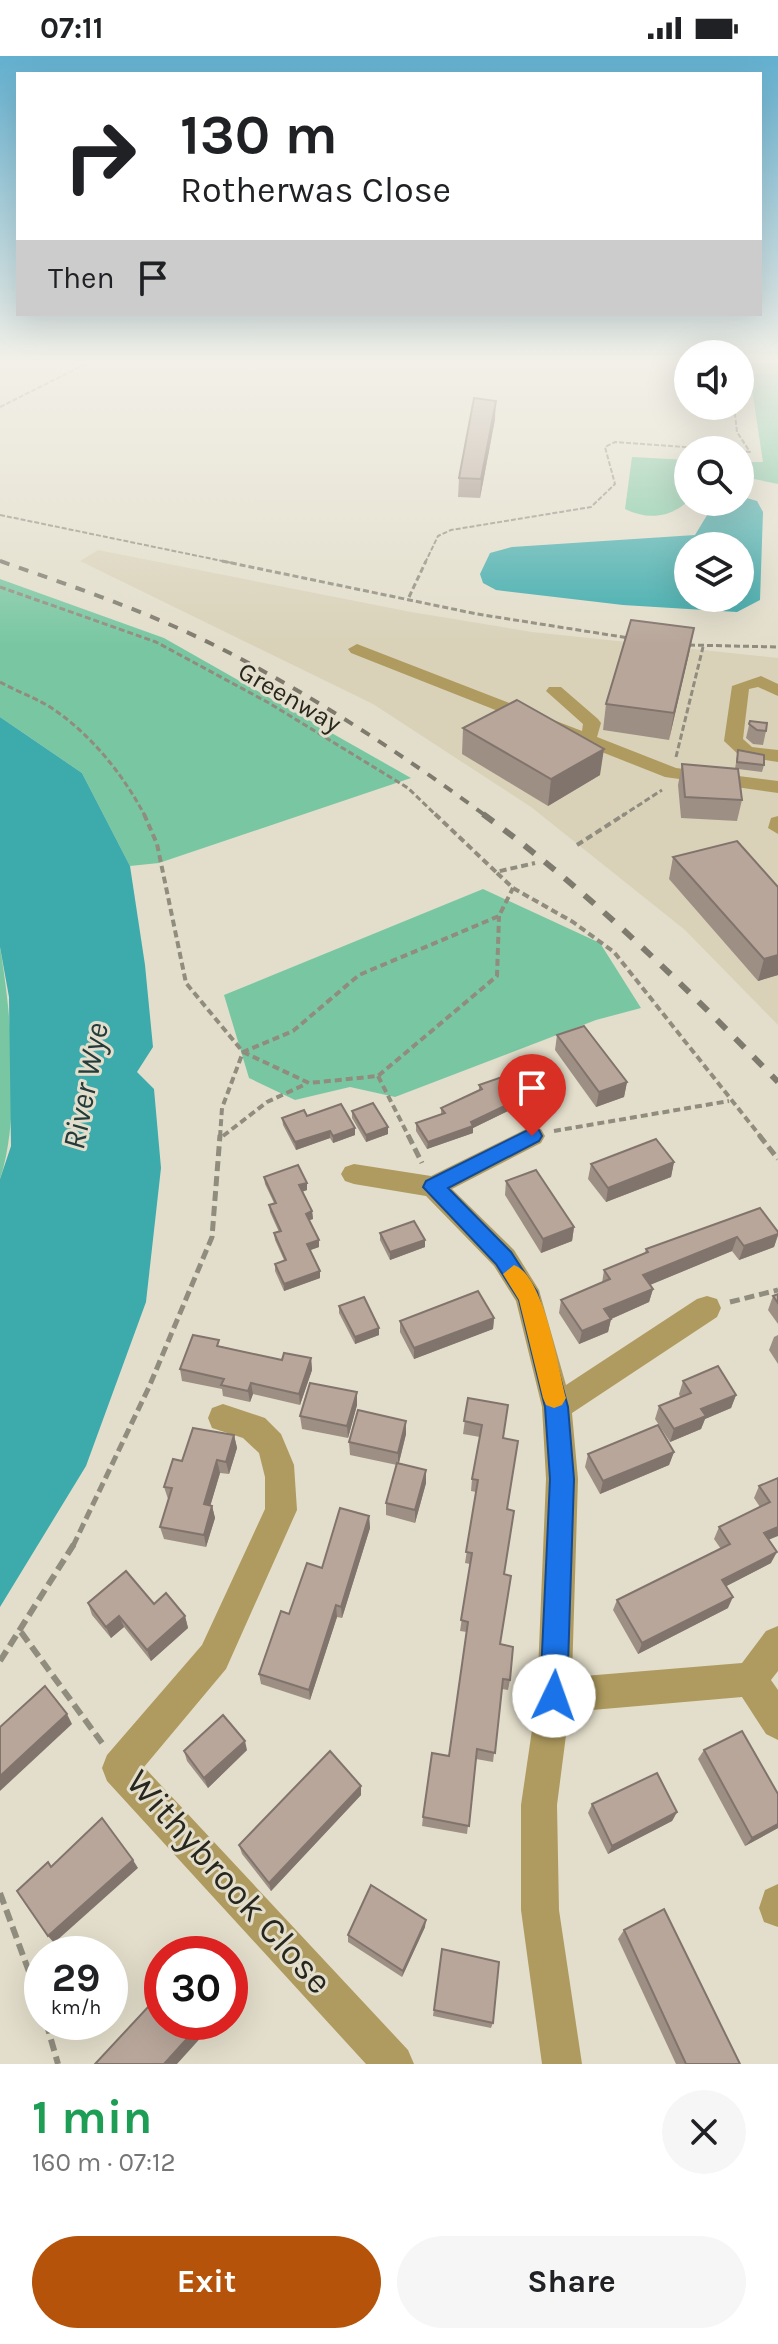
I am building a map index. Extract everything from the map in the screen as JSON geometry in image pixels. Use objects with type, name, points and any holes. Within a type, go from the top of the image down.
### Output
[{"type":"street","points":[[357,649],[672,773],[778,787]]},
{"type":"street","points":[[778,691],[761,681],[741,686],[733,741],[747,752],[778,756]]},
{"type":"street","points":[[555,691],[592,723],[591,732],[585,738]]},
{"type":"street","points":[[778,822],[778,828]]},
{"type":"street","points":[[433,1187],[532,1136]]},
{"type":"street","points":[[354,1174],[433,1187],[504,1258],[529,1298],[557,1407],[562,1479],[554,1696],[539,1805],[540,1910],[562,2064]]},
{"type":"street","points":[[557,1407],[707,1308]]},
{"type":"street","name":"Withybrook Close","points":[[223,1418],[254,1428],[264,1436],[278,1464],[283,1490],[281,1510],[214,1657],[120,1768],[394,2064]]},
{"type":"street","points":[[554,1696],[751,1679],[778,1643]]},
{"type":"street","points":[[751,1679],[778,1722]]},
{"type":"path","points":[[408,597],[438,536],[451,530],[591,507],[615,484],[608,457]]},
{"type":"path","points":[[0,515],[408,597],[477,614],[633,638]]},
{"type":"path","name":"Greenway","points":[[0,587],[156,642],[269,703],[408,788],[513,888],[573,922],[614,952],[778,1159]]},
{"type":"path","points":[[676,644],[778,647]]},
{"type":"path","points":[[0,682],[55,711],[98,749],[136,800],[159,848],[159,863],[186,983],[243,1052],[309,1083]]},
{"type":"path","points":[[496,872],[535,863]]},
{"type":"path","points":[[221,1137],[267,1102],[309,1083],[378,1076],[497,976],[499,916],[513,888]]},
{"type":"path","points":[[0,1661],[72,1547],[149,1387],[212,1237],[222,1108],[243,1052],[293,1031],[359,975],[499,916]]},
{"type":"path","points":[[378,1076],[433,1187]]},
{"type":"path","points":[[532,1136],[673,1108],[729,1101]]},
{"type":"path","points":[[707,1308],[778,1290]]},
{"type":"path","points":[[21,1632],[120,1768]]},
{"type":"path","points":[[0,1893],[24,1958]]},
{"type":"path","points":[[51,2040],[58,2064]]},
{"type":"shaded area","points":[[98,550],[411,612],[532,632],[778,658],[778,1025],[685,930],[531,807],[373,704],[80,561]]},
{"type":"green space","points":[[632,457],[674,459],[674,511],[650,516],[625,509]]},
{"type":"green space","points":[[762,457],[778,457],[778,484],[754,479],[754,462],[763,462]]},
{"type":"green space","points":[[0,579],[164,638],[411,778],[159,863],[130,866],[82,773],[0,717]]},
{"type":"green space","points":[[483,889],[600,943],[641,1008],[596,1020],[395,1097],[350,1087],[295,1100],[249,1078],[224,995]]},
{"type":"green space","points":[[0,947],[8,1002],[12,1095],[6,1154],[0,1179]]},
{"type":"water","points":[[754,500],[757,501],[763,512],[760,600],[754,603],[754,532],[697,532],[707,516],[754,516]]},
{"type":"water","points":[[674,536],[674,608],[496,590],[483,583],[480,574],[490,553],[512,547]]},
{"type":"water","name":"River Wye","points":[[0,717],[82,773],[130,866],[145,965],[153,1047],[137,1072],[154,1089],[161,1168],[146,1302],[86,1466],[0,1607],[0,1179],[11,1146],[9,997],[0,947]]},
{"type":"building","points":[[463,457],[485,457],[481,479],[459,478]]},
{"type":"building","points":[[631,620],[694,628],[674,713],[606,704]]},
{"type":"building","points":[[517,700],[604,749],[551,779],[463,728]]},
{"type":"building","points":[[750,721],[767,723],[766,731],[757,730],[749,724]]},
{"type":"building","points":[[738,750],[764,755],[764,765],[737,762]]},
{"type":"building","points":[[682,764],[738,769],[742,800],[685,797]]},
{"type":"building","points":[[737,841],[778,887],[778,955],[764,959],[673,857]]},
{"type":"building","points":[[584,1026],[627,1082],[599,1092],[557,1035]]},
{"type":"building","points":[[522,1070],[535,1088],[508,1098],[511,1103],[471,1122],[473,1126],[428,1142],[416,1123],[445,1113],[441,1108],[482,1089],[479,1085]]},
{"type":"building","points":[[373,1103],[388,1127],[366,1135],[352,1111]]},
{"type":"building","points":[[341,1104],[355,1128],[333,1136],[330,1131],[295,1142],[282,1118],[304,1110],[307,1116]]},
{"type":"building","points":[[656,1139],[674,1162],[608,1188],[591,1164]]},
{"type":"building","points":[[298,1165],[307,1183],[299,1185],[312,1211],[306,1214],[319,1240],[307,1244],[320,1271],[284,1284],[275,1264],[286,1260],[274,1233],[281,1231],[269,1205],[276,1203],[264,1177]]},
{"type":"building","points":[[536,1170],[574,1227],[543,1239],[506,1181]]},
{"type":"building","points":[[760,1208],[778,1234],[744,1246],[737,1237],[643,1275],[653,1289],[604,1309],[611,1319],[582,1331],[561,1300],[610,1279],[604,1270],[648,1252],[646,1249]]},
{"type":"building","points":[[414,1221],[425,1240],[390,1252],[380,1233]]},
{"type":"building","points":[[478,1291],[494,1318],[414,1348],[400,1321]]},
{"type":"building","points":[[364,1297],[379,1328],[355,1337],[339,1306]]},
{"type":"building","points":[[193,1335],[219,1340],[217,1346],[282,1360],[284,1353],[311,1358],[299,1394],[251,1383],[248,1391],[221,1385],[224,1379],[180,1369]]},
{"type":"building","points":[[718,1366],[736,1395],[701,1409],[706,1416],[674,1429],[659,1406],[691,1393],[683,1381]]},
{"type":"building","points":[[310,1383],[357,1392],[347,1426],[300,1416]]},
{"type":"building","points":[[468,1398],[508,1405],[503,1438],[518,1441],[507,1509],[514,1511],[504,1574],[511,1576],[500,1644],[513,1647],[510,1680],[503,1679],[495,1753],[477,1749],[469,1826],[423,1817],[432,1753],[449,1756],[468,1622],[461,1620],[472,1553],[466,1552],[478,1480],[472,1479],[482,1425],[464,1421]]},
{"type":"building","points":[[358,1410],[406,1421],[398,1453],[349,1442]]},
{"type":"building","points":[[658,1425],[674,1452],[603,1481],[588,1454]]},
{"type":"building","points":[[193,1428],[234,1435],[226,1462],[217,1460],[204,1504],[212,1506],[204,1535],[160,1527],[172,1488],[164,1487],[173,1459],[182,1461]]},
{"type":"building","points":[[397,1463],[426,1470],[415,1510],[386,1503]]},
{"type":"building","points":[[778,1478],[778,1527],[764,1533],[777,1552],[722,1580],[733,1597],[642,1643],[617,1600],[730,1544],[719,1527],[770,1502],[759,1486]]},
{"type":"building","points":[[340,1508],[369,1516],[341,1607],[336,1605],[309,1690],[259,1674],[281,1611],[289,1614],[307,1563],[322,1568]]},
{"type":"building","points":[[126,1571],[154,1604],[166,1593],[185,1616],[147,1650],[119,1616],[106,1627],[88,1603]]},
{"type":"building","points":[[45,1686],[67,1714],[0,1776],[0,1727]]},
{"type":"building","points":[[223,1715],[245,1741],[204,1778],[184,1751]]},
{"type":"building","points":[[742,1731],[778,1794],[778,1824],[752,1838],[704,1750]]},
{"type":"building","points":[[330,1751],[361,1786],[269,1883],[239,1845]]},
{"type":"building","points":[[657,1773],[677,1812],[612,1846],[592,1804]]},
{"type":"building","points":[[102,1818],[133,1860],[48,1936],[17,1891],[48,1862],[51,1867]]},
{"type":"building","points":[[371,1885],[426,1920],[403,1971],[348,1935]]},
{"type":"building","points":[[664,1909],[740,2064],[686,2064],[624,1930]]},
{"type":"building","points":[[442,1949],[499,1962],[493,2023],[434,2010]]},
{"type":"building","points":[[144,2011],[144,2040],[186,2040],[164,2064],[95,2064],[117,2040],[128,2040],[128,2029]]},
{"type":"railway","points":[[6,563],[0,561],[140,612],[222,649],[357,727],[486,816]]},
{"type":"railway","points":[[483,814],[599,908],[778,1082]]},
{"type":"slow traffic","points":[[514,1274],[529,1298],[554,1398]]},
{"type":"route","points":[[532,1136],[433,1187],[504,1258],[529,1298],[557,1407],[562,1479],[554,1696]]}]
